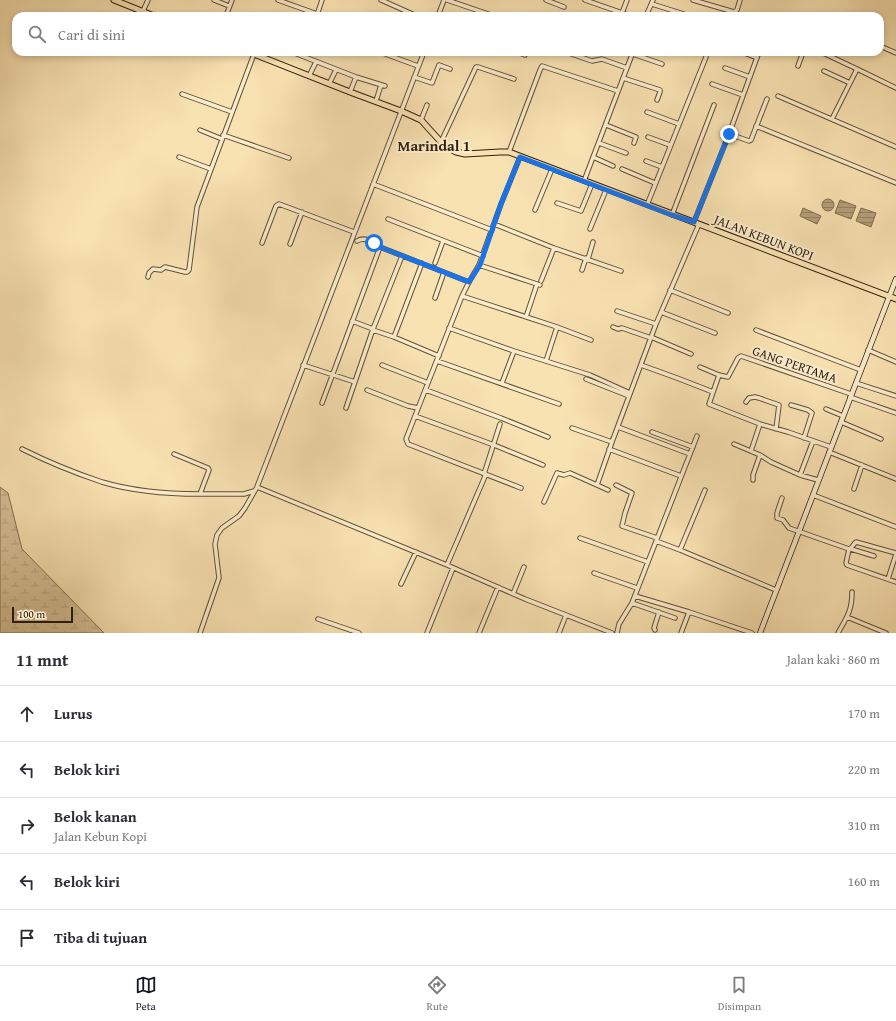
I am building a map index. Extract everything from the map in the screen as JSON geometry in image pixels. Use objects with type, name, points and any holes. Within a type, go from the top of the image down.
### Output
[{"type":"main road","points":[[114,0],[143,11]]},
{"type":"main road","name":"JALAN KEBUN KOPI","points":[[259,56],[421,120],[441,142],[456,152],[465,154],[509,152],[896,299]]},
{"type":"street","points":[[143,11],[148,0]]},
{"type":"street","points":[[214,0],[229,6]]},
{"type":"street","points":[[227,12],[232,0]]},
{"type":"street","points":[[278,0],[309,12]]},
{"type":"street","points":[[318,12],[322,0]]},
{"type":"street","points":[[381,0],[408,12]]},
{"type":"street","points":[[440,12],[446,0],[482,12]]},
{"type":"street","points":[[546,0],[564,7]]},
{"type":"street","points":[[585,0],[622,12],[627,0]]},
{"type":"street","points":[[693,0],[735,12],[740,0]]},
{"type":"street","points":[[648,12],[652,2],[679,12]]},
{"type":"street","points":[[884,48],[896,53]]},
{"type":"street","points":[[148,277],[149,273],[154,269],[161,270],[165,267],[185,272],[189,270],[197,207],[232,112],[250,56]]},
{"type":"street","points":[[302,56],[336,70],[383,86],[376,101]]},
{"type":"street","points":[[391,56],[418,66]]},
{"type":"street","points":[[200,633],[219,578],[215,544],[217,535],[222,528],[239,516],[257,487],[422,56]]},
{"type":"street","points":[[578,56],[592,61],[602,59],[627,68]]},
{"type":"street","points":[[584,181],[632,56]]},
{"type":"street","points":[[641,56],[662,64]]},
{"type":"street","points":[[647,205],[706,56]]},
{"type":"street","points":[[597,485],[656,324],[697,223],[757,58],[752,56]]},
{"type":"street","points":[[798,66],[802,56]]},
{"type":"street","points":[[829,56],[896,88]]},
{"type":"street","points":[[309,76],[316,62]]},
{"type":"street","points":[[414,77],[432,83],[438,65],[450,69]]},
{"type":"street","points":[[509,152],[542,66],[618,91]]},
{"type":"street","points":[[441,142],[477,67],[514,79]]},
{"type":"street","points":[[725,68],[750,77]]},
{"type":"street","points":[[832,119],[857,69]]},
{"type":"street","points":[[329,84],[336,70]]},
{"type":"street","points":[[824,71],[850,83]]},
{"type":"street","points":[[350,92],[356,77]]},
{"type":"street","points":[[624,78],[660,90],[657,100]]},
{"type":"street","points":[[712,84],[743,95]]},
{"type":"street","points":[[182,94],[232,112]]},
{"type":"street","points":[[778,96],[896,147]]},
{"type":"street","points":[[729,134],[749,141],[752,139],[767,99]]},
{"type":"street","points":[[421,120],[427,105]]},
{"type":"street","points":[[672,215],[714,105]]},
{"type":"street","points":[[647,112],[678,124]]},
{"type":"street","points":[[606,125],[636,137],[634,143]]},
{"type":"street","points":[[756,126],[896,183]]},
{"type":"street","points":[[200,130],[289,158]]},
{"type":"street","points":[[648,137],[670,145]]},
{"type":"street","points":[[599,143],[626,153]]},
{"type":"street","points":[[179,157],[211,169]]},
{"type":"street","points":[[520,157],[480,265],[462,296],[426,390],[406,435],[406,439],[408,444],[521,488]]},
{"type":"street","points":[[593,157],[613,166]]},
{"type":"street","points":[[646,161],[662,167]]},
{"type":"street","points":[[535,210],[552,169]]},
{"type":"street","points":[[622,169],[655,184]]},
{"type":"street","points":[[373,184],[492,230]]},
{"type":"street","points":[[557,203],[581,211],[592,184]]},
{"type":"street","points":[[590,229],[606,190]]},
{"type":"street","points":[[262,243],[278,204],[354,232]]},
{"type":"street","points":[[290,244],[302,212]]},
{"type":"street","points":[[388,219],[483,256]]},
{"type":"street","points":[[494,224],[554,248],[622,271]]},
{"type":"street","points":[[357,241],[360,239],[366,239],[380,247],[469,282]]},
{"type":"street","points":[[435,263],[443,241]]},
{"type":"street","points":[[582,270],[593,242]]},
{"type":"street","points":[[322,403],[380,247]]},
{"type":"street","points":[[526,318],[554,248]]},
{"type":"street","points":[[346,408],[373,330],[402,256]]},
{"type":"street","points":[[394,337],[422,263]]},
{"type":"street","points":[[480,265],[540,284]]},
{"type":"street","points":[[435,298],[444,272]]},
{"type":"street","points":[[760,633],[896,279]]},
{"type":"street","points":[[670,290],[728,313]]},
{"type":"street","points":[[462,296],[557,327],[591,340]]},
{"type":"street","points":[[617,311],[656,324]]},
{"type":"street","points":[[661,312],[715,333]]},
{"type":"street","points":[[352,320],[373,330],[439,356]]},
{"type":"street","points":[[546,361],[557,327]]},
{"type":"street","points":[[613,327],[619,329],[622,328],[651,338],[691,354]]},
{"type":"street","points":[[449,328],[514,351],[590,375],[630,394]]},
{"type":"street","points":[[756,330],[861,370]]},
{"type":"street","points":[[868,350],[896,362]]},
{"type":"street","points":[[502,383],[514,351]]},
{"type":"street","name":"GANG PERTAMA","points":[[719,375],[728,377],[738,358],[741,356],[851,396]]},
{"type":"street","points":[[437,361],[559,404]]},
{"type":"street","points":[[303,365],[355,382]]},
{"type":"street","points":[[382,365],[428,383]]},
{"type":"street","points":[[641,365],[713,392]]},
{"type":"street","points":[[700,367],[719,375],[709,404],[760,424],[813,441],[862,465],[896,479]]},
{"type":"street","points":[[586,379],[630,394]]},
{"type":"street","points":[[856,383],[896,396]]},
{"type":"street","points":[[367,390],[408,406],[418,408]]},
{"type":"street","points":[[426,390],[548,437]]},
{"type":"street","points":[[851,396],[896,413]]},
{"type":"street","points":[[746,402],[750,398],[754,397],[779,405],[776,429]]},
{"type":"street","points":[[791,405],[808,410],[812,413],[804,438]]},
{"type":"street","points":[[826,409],[843,416]]},
{"type":"street","points":[[414,416],[494,445],[543,465]]},
{"type":"street","points":[[841,422],[881,439]]},
{"type":"street","points":[[447,565],[485,474],[500,424]]},
{"type":"street","points":[[751,451],[760,424]]},
{"type":"street","points":[[618,427],[690,454]]},
{"type":"street","points":[[572,428],[612,442]]},
{"type":"street","points":[[652,432],[693,447]]},
{"type":"street","points":[[617,633],[619,624],[635,596],[697,436]]},
{"type":"street","points":[[800,475],[813,441]]},
{"type":"street","points":[[734,444],[800,475],[818,480]]},
{"type":"street","points":[[22,449],[54,464],[110,484],[142,490],[177,494],[244,494],[254,491]]},
{"type":"street","points":[[609,449],[681,476]]},
{"type":"street","points":[[174,454],[208,467],[209,469],[200,494]]},
{"type":"street","points":[[753,480],[760,455]]},
{"type":"street","points":[[854,489],[862,465]]},
{"type":"street","points":[[544,502],[556,473],[564,475],[570,473],[608,490]]},
{"type":"street","points":[[616,485],[632,493],[622,526],[776,590]]},
{"type":"street","points":[[257,487],[416,552],[602,631],[612,633]]},
{"type":"street","points":[[680,550],[705,490]]},
{"type":"street","points":[[813,495],[896,527]]},
{"type":"street","points":[[782,498],[776,518],[783,520],[789,528],[874,556]]},
{"type":"street","points":[[580,538],[648,562]]},
{"type":"street","points":[[888,579],[896,554],[857,542],[855,543],[850,549],[846,564],[896,582]]},
{"type":"street","points":[[401,584],[416,552]]},
{"type":"street","points":[[513,594],[524,567]]},
{"type":"street","points":[[427,633],[453,568]]},
{"type":"street","points":[[594,573],[637,588]]},
{"type":"street","points":[[479,633],[498,587]]},
{"type":"street","points":[[838,633],[847,617],[852,602],[852,592]]},
{"type":"street","points":[[635,596],[752,633]]},
{"type":"street","points":[[632,603],[675,618]]},
{"type":"street","points":[[655,630],[654,628],[659,612]]},
{"type":"street","points":[[681,633],[688,612]]},
{"type":"street","points":[[559,633],[566,615]]},
{"type":"street","points":[[847,617],[886,633]]},
{"type":"street","points":[[318,619],[358,633]]},
{"type":"green space","points":[[0,487],[8,493],[22,549],[104,633],[0,633]]},
{"type":"shaded area","points":[[826,199],[830,199],[834,205],[830,211],[826,211],[822,207],[822,203]]},
{"type":"shaded area","points":[[840,200],[856,206],[851,219],[835,213]]},
{"type":"shaded area","points":[[803,208],[821,216],[817,224],[800,216]]},
{"type":"shaded area","points":[[861,208],[876,213],[871,227],[856,221]]},
{"type":"district","name":"Marindal 1","points":[[434,146]]},
{"type":"route","points":[[374,243],[380,247],[469,282],[480,265],[501,204],[520,157],[694,222],[729,134]]}]
